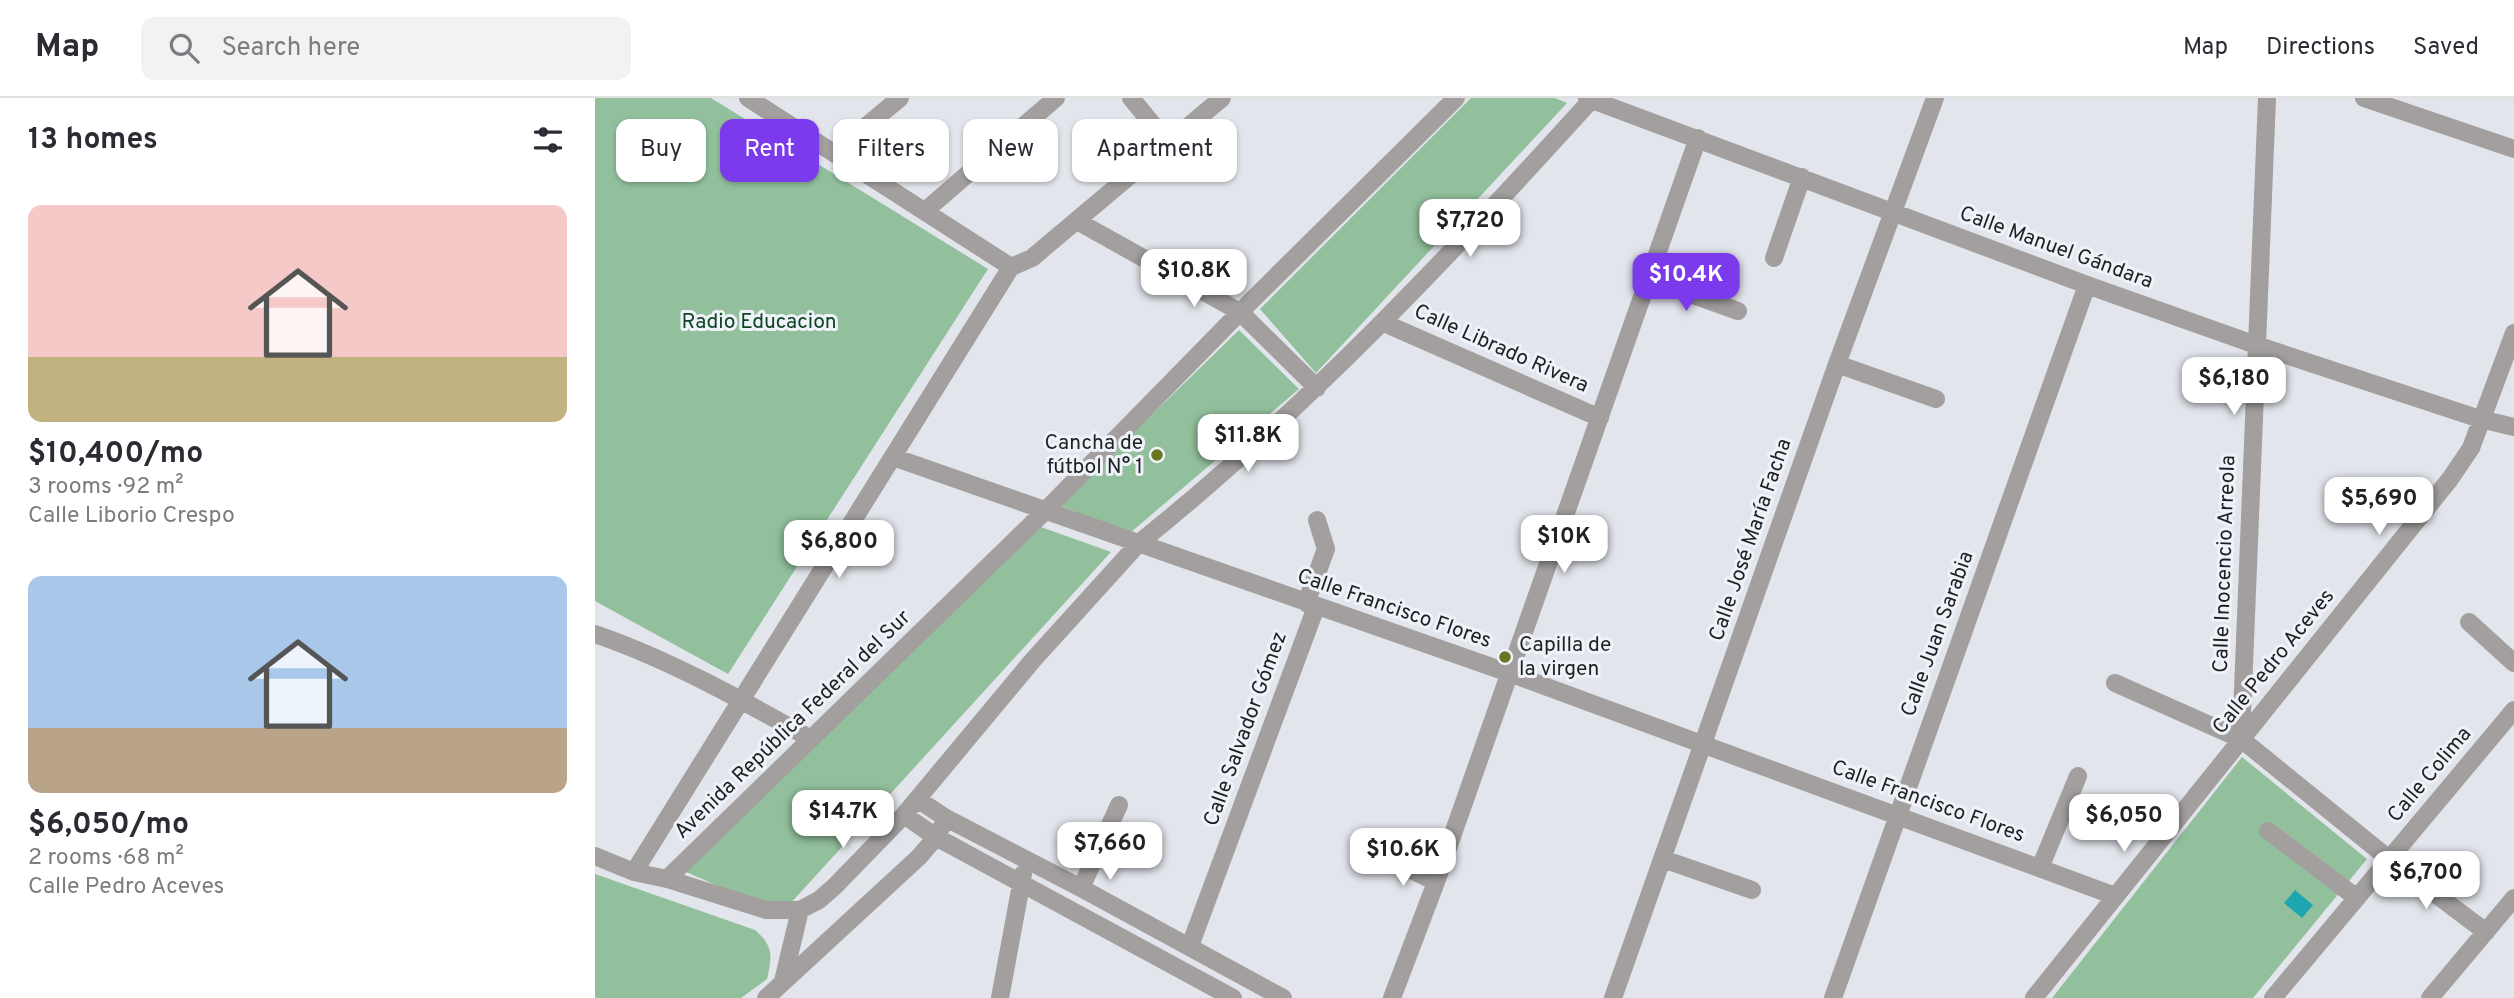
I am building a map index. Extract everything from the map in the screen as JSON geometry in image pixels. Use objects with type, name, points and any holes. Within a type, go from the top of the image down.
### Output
[{"type":"street","points":[[748,98],[833,151]]},
{"type":"street","points":[[875,119],[900,98]]},
{"type":"street","points":[[926,210],[1056,98]]},
{"type":"street","points":[[1131,98],[1148,119]]},
{"type":"street","points":[[1197,119],[1222,98]]},
{"type":"street","name":"Avenida República Federal del Sur","points":[[667,879],[1045,511],[1240,312],[1456,98]]},
{"type":"street","name":"Calle José María Facha","points":[[1613,998],[1837,364],[1935,98]]},
{"type":"street","name":"Calle Inocencio Arreola","points":[[2241,738],[2267,98]]},
{"type":"street","points":[[2364,98],[2514,149]]},
{"type":"street","points":[[595,856],[634,872],[667,879],[766,910],[800,910],[819,900],[904,815],[1033,660],[1139,543],[1317,388],[1384,323],[1590,99]]},
{"type":"street","name":"Calle Manuel Gándara","points":[[1590,99],[2087,285],[2256,345],[2480,419],[2514,427]]},
{"type":"street","points":[[1392,998],[1436,882],[1698,138]]},
{"type":"street","points":[[1774,258],[1802,177]]},
{"type":"street","points":[[882,182],[1011,267]]},
{"type":"street","points":[[634,872],[1011,267],[1032,258],[1122,182]]},
{"type":"street","points":[[1077,221],[1240,312],[1317,388]]},
{"type":"street","points":[[1648,279],[1738,311]]},
{"type":"street","name":"Calle Juan Sarabia","points":[[1833,998],[2087,285]]},
{"type":"street","name":"Calle Librado Rivera","points":[[1384,323],[1599,418]]},
{"type":"street","name":"Calle Pedro Aceves","points":[[2034,998],[2450,479],[2471,448],[2514,333]]},
{"type":"street","points":[[1837,364],[1937,400]]},
{"type":"street","name":"Calle Francisco Flores","points":[[893,457],[1509,674],[2116,896]]},
{"type":"street","name":"Calle Salvador Gómez","points":[[1190,946],[1311,605],[1326,549],[1317,520]]},
{"type":"street","points":[[2469,622],[2514,663]]},
{"type":"street","points":[[595,634],[625,644],[742,700],[811,739]]},
{"type":"street","points":[[2115,683],[2241,738],[2389,859],[2486,932]]},
{"type":"street","name":"Calle Colima","points":[[2273,998],[2514,710]]},
{"type":"street","points":[[2040,868],[2078,776]]},
{"type":"street","points":[[917,799],[946,818],[1190,946],[1264,993],[1283,998]]},
{"type":"street","points":[[1081,887],[1119,805]]},
{"type":"street","points":[[904,815],[936,837],[1233,998]]},
{"type":"street","points":[[766,998],[919,857],[936,837],[946,818]]},
{"type":"street","points":[[2267,831],[2357,898]]},
{"type":"street","points":[[1362,865],[1369,855],[1378,854],[1436,882]]},
{"type":"street","points":[[1000,998],[1025,858]]},
{"type":"street","points":[[1663,859],[1752,891]]},
{"type":"street","points":[[2430,998],[2514,898]]},
{"type":"street","points":[[783,981],[800,910]]},
{"type":"street","points":[[1135,944],[1143,922]]},
{"type":"green space","name":"Radio Educacion","points":[[595,98],[711,98],[745,119],[720,119],[720,182],[819,182],[819,165],[833,173],[833,182],[847,182],[988,269],[728,674],[595,601]]},
{"type":"green space","points":[[1471,98],[1555,98],[1567,103],[1316,373],[1260,309]]},
{"type":"green space","points":[[1239,330],[1299,389],[1130,533],[1056,504],[1125,441]]},
{"type":"green space","points":[[1038,526],[1111,552],[789,905],[749,898],[684,871]]},
{"type":"green space","points":[[2242,757],[2367,859],[2253,998],[2052,998]]},
{"type":"green space","points":[[595,874],[755,930],[766,941],[770,952],[767,979],[741,998],[595,998]]},
{"type":"water","points":[[2295,890],[2313,905],[2302,918],[2284,903]]},
{"type":"place","name":"Cancha de fútbol N° 1","points":[[1157,455]]},
{"type":"place","name":"Capilla de la virgen","points":[[1505,657]]}]
